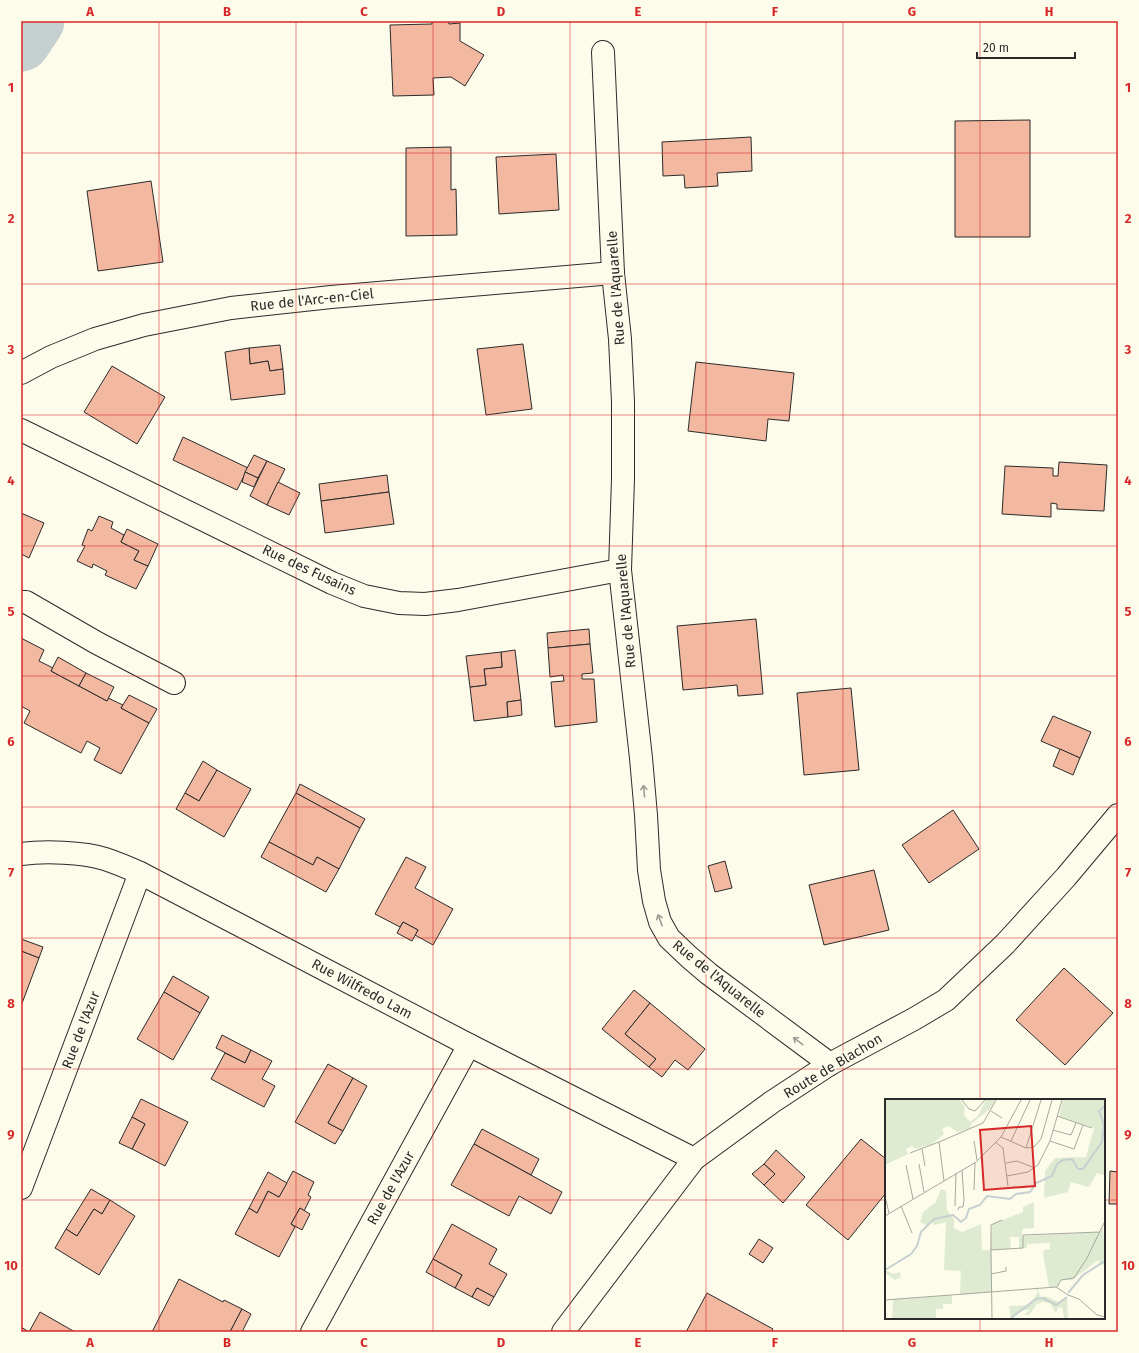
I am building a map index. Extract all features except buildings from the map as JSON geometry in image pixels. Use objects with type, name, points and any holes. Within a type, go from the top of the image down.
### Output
[{"type":"street","name":"Rue de l'Aquarelle","points":[[603,52],[613,273],[620,339],[623,402],[623,479],[620,570],[641,758],[649,870],[654,900],[660,922],[669,938],[689,957],[709,974],[830,1064]]},
{"type":"street","name":"Rue de l'Arc-en-Ciel","points":[[21,373],[95,339],[144,325],[232,308],[331,297],[613,273]]},
{"type":"street","name":"Rue des Fusains","points":[[21,430],[325,579],[364,596],[399,603],[425,604],[458,600],[620,570]]},
{"type":"street","points":[[21,602],[26,602],[97,643],[174,683]]},
{"type":"street","name":"Route de Blachon","points":[[563,1332],[694,1159],[772,1102],[830,1064],[946,1000],[1005,944],[1066,878],[1118,815]]},
{"type":"street","name":"Rue Wilfredo Lam","points":[[21,854],[35,852],[72,854],[104,859],[140,873],[469,1045],[694,1159]]},
{"type":"street","name":"Rue de l'Azur","points":[[21,1188],[140,873]]},
{"type":"street","name":"Rue de l'Azur","points":[[312,1332],[469,1045]]},
{"type":"waterway","points":[[21,42],[35,21]]}]
